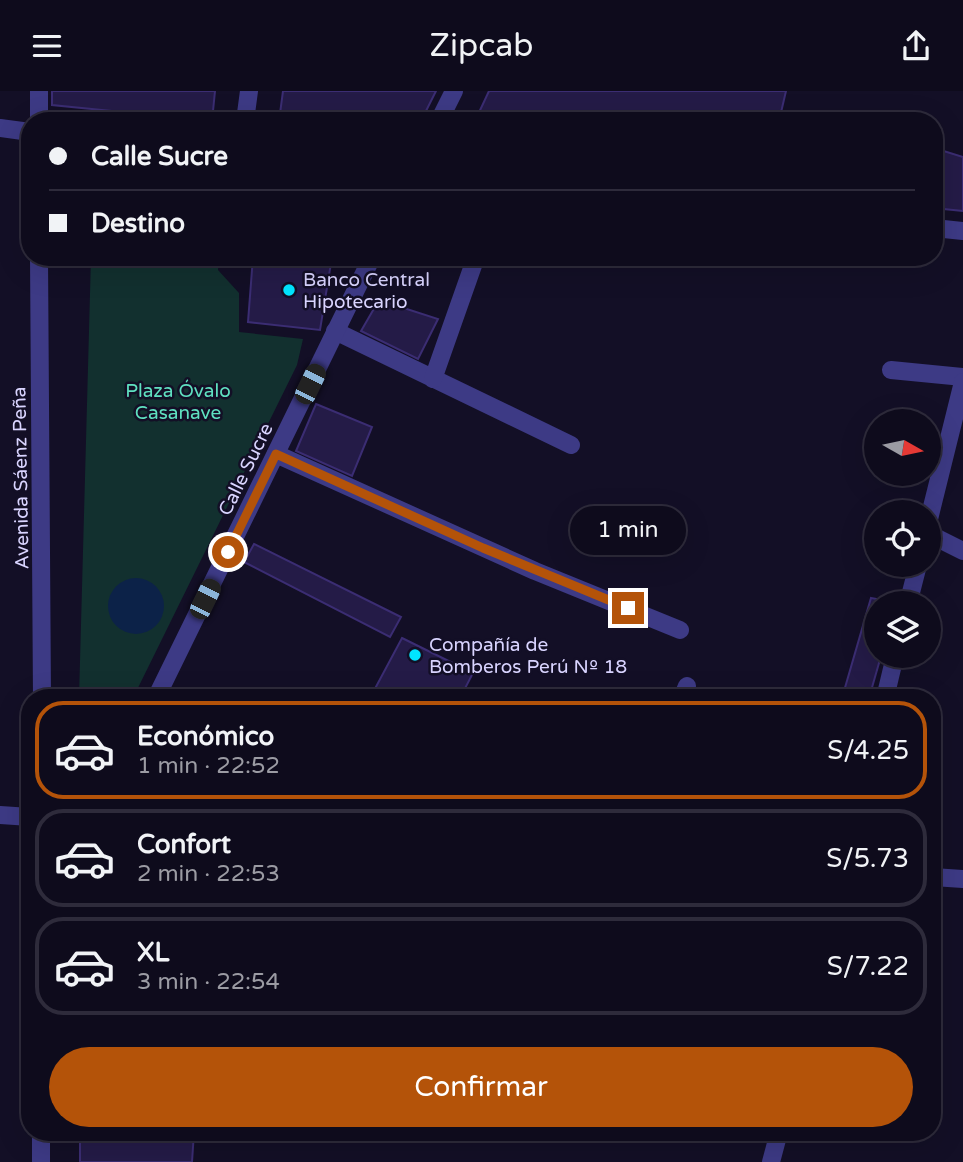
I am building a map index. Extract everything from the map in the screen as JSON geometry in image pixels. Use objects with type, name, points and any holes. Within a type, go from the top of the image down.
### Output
[{"type":"street","points":[[39,91],[39,112]]},
{"type":"street","points":[[246,112],[249,91]]},
{"type":"street","points":[[444,112],[454,91]]},
{"type":"street","points":[[0,128],[21,131]]},
{"type":"street","points":[[943,229],[963,231]]},
{"type":"street","name":"Avenida Sáenz Peña","points":[[39,266],[42,689]]},
{"type":"street","name":"Calle Sucre","points":[[160,689],[368,266]]},
{"type":"street","points":[[433,379],[472,266]]},
{"type":"street","points":[[335,331],[571,445]]},
{"type":"street","points":[[891,370],[963,379],[934,500]]},
{"type":"street","points":[[276,454],[504,557],[680,630]]},
{"type":"street","points":[[941,540],[963,551]]},
{"type":"street","points":[[887,689],[892,668]]},
{"type":"street","points":[[0,815],[21,816]]},
{"type":"street","points":[[941,876],[961,874]]},
{"type":"street","points":[[41,1141],[41,1162]]},
{"type":"street","points":[[771,1162],[777,1141]]},
{"type":"green space","name":"Plaza Óvalo Casanave","points":[[91,266],[218,266],[218,270],[239,293],[239,332],[303,339],[297,365],[137,689],[79,689]]},
{"type":"water","points":[[136,578],[147,580],[156,586],[162,595],[162,617],[156,626],[147,632],[136,634],[125,632],[116,626],[110,617],[108,606],[110,595],[116,586],[125,580]]},
{"type":"building","points":[[52,91],[215,91],[213,112],[122,112],[52,105]]},
{"type":"building","points":[[283,91],[436,91],[426,112],[280,112]]},
{"type":"building","points":[[489,91],[786,91],[781,112],[479,112]]},
{"type":"building","points":[[943,151],[963,157],[963,211],[943,209]]},
{"type":"building","name":"Banco Central Hipotecario","points":[[252,266],[331,266],[320,330],[248,322]]},
{"type":"building","points":[[379,300],[438,319],[418,359],[361,331]]},
{"type":"building","points":[[316,404],[372,427],[352,476],[296,451]]},
{"type":"building","points":[[254,544],[401,617],[390,637],[244,562]]},
{"type":"building","points":[[864,622],[864,668],[878,668],[872,689],[845,689]]},
{"type":"building","name":"Compañía de Bomberos Perú Nº 18","points":[[402,638],[473,673],[465,689],[375,689]]},
{"type":"building","points":[[80,1141],[193,1141],[192,1162],[80,1162]]},
{"type":"place","name":"Banco Central Hipotecario","points":[[289,290]]},
{"type":"place","name":"Compañía de Bomberos Perú Nº 18","points":[[415,655]]},
{"type":"route","points":[[228,552],[276,454],[535,571],[628,608]]}]
